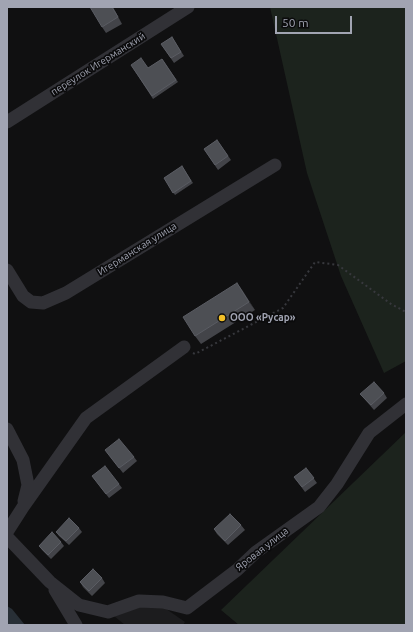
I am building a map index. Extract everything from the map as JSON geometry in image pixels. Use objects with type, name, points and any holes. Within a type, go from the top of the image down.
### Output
[{"type":"street","name":"переулок Игерманский","points":[[7,122],[188,7]]},
{"type":"street","name":"Игерманская улица","points":[[7,270],[24,296],[31,302],[44,302],[66,293],[275,164]]},
{"type":"street","points":[[7,532],[86,418],[184,346]]},
{"type":"street","name":"Яровая улица","points":[[50,582],[79,605],[108,612],[139,601],[163,602],[187,608],[237,570],[261,548],[319,507],[337,484],[369,434],[406,404]]},
{"type":"street","points":[[7,429],[23,460],[28,485],[23,507]]},
{"type":"street","points":[[7,537],[50,582],[76,625]]},
{"type":"path","points":[[184,346],[195,354],[283,308],[316,262],[338,266],[391,304],[406,312]]},
{"type":"shaded area","points":[[270,7],[406,7],[406,361],[384,373],[341,276],[307,173]]},
{"type":"shaded area","points":[[406,432],[406,625],[239,625],[221,610]]},
{"type":"shaded area","points":[[7,606],[12,609],[25,625],[7,625]]},
{"type":"shaded area","points":[[140,606],[162,606],[185,622],[183,625],[125,625],[114,616]]},
{"type":"building","points":[[90,7],[112,7],[118,17],[102,27]]},
{"type":"building","points":[[172,37],[181,52],[171,58],[161,44]]},
{"type":"building","points":[[141,58],[148,68],[162,59],[176,80],[152,96],[131,65]]},
{"type":"building","points":[[217,140],[228,156],[215,165],[204,149]]},
{"type":"building","points":[[182,166],[191,181],[173,193],[164,178]]},
{"type":"building","points":[[237,283],[249,302],[195,336],[183,317]]},
{"type":"building","points":[[374,382],[384,393],[371,405],[360,394]]},
{"type":"building","points":[[119,439],[134,457],[119,468],[105,450]]},
{"type":"building","points":[[105,466],[119,484],[106,494],[92,476]]},
{"type":"building","points":[[306,468],[314,478],[302,487],[294,477]]},
{"type":"building","points":[[230,514],[241,525],[225,541],[214,529]]},
{"type":"building","points":[[69,518],[79,528],[66,541],[56,532]]},
{"type":"building","points":[[52,532],[61,542],[48,555],[39,546]]},
{"type":"building","points":[[93,569],[102,578],[89,591],[80,582]]},
{"type":"place","name":"ООО «Русар»","points":[[222,318]]}]
